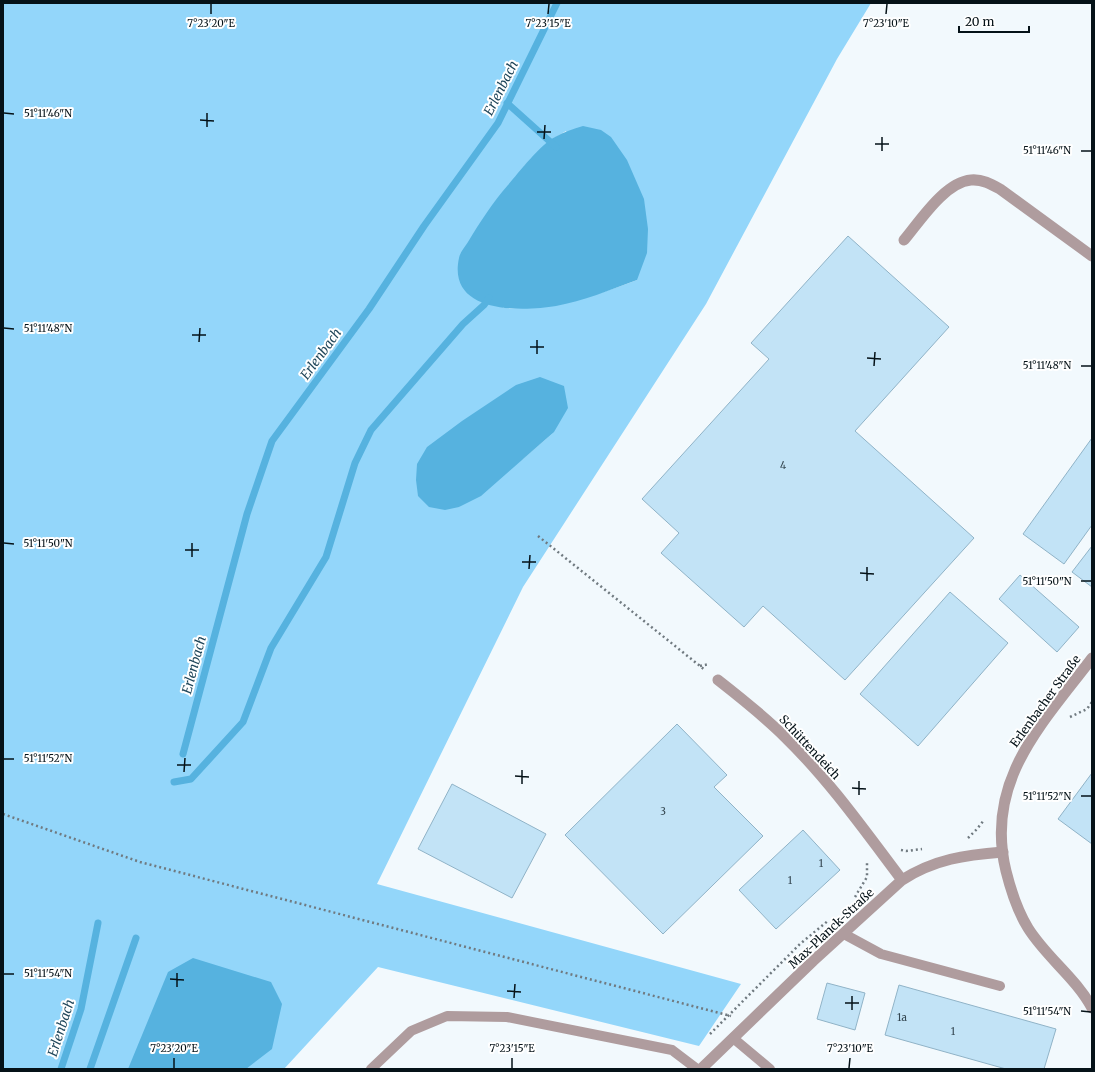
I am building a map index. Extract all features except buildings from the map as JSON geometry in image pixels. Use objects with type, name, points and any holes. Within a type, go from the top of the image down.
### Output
[{"type":"street","points":[[904,240],[946,191],[958,183],[972,180],[987,182],[1000,189],[1092,256]]},
{"type":"street","name":"Erlenbacher Straße","points":[[1092,658],[1028,743],[1018,761],[1010,781],[1003,810],[1001,836],[1003,852],[1014,900],[1027,927],[1039,943],[1089,997],[1092,1008]]},
{"type":"street","name":"Schüttendeich","points":[[718,680],[754,708],[786,738],[842,801],[902,880]]},
{"type":"street","name":"Max-Planck-Straße","points":[[701,1069],[902,880],[918,870],[934,863],[970,855],[1003,852]]},
{"type":"lane","points":[[844,934],[882,954],[1000,986]]},
{"type":"lane","points":[[371,1069],[411,1031],[447,1016],[507,1017],[672,1050],[697,1069]]},
{"type":"lane","points":[[733,1038],[770,1069]]},
{"type":"path","points":[[538,536],[718,680]]},
{"type":"path","points":[[1064,719],[1087,708],[1092,702]]},
{"type":"path","points":[[3,814],[140,862],[751,1021]]},
{"type":"path","points":[[852,899],[857,894],[867,877],[867,861]]},
{"type":"path","points":[[706,1037],[800,944],[831,919]]},
{"type":"shaded area","points":[[3,3],[871,3],[837,59],[706,304],[523,587],[377,884],[741,984],[699,1046],[378,967],[284,1069],[3,1069]],"holes":[[[566,131],[637,280],[588,297],[555,305],[503,308],[524,166],[554,138]],[[554,432],[524,458],[459,507]]]},
{"type":"shaded area","points":[[583,126],[601,130],[611,137],[627,160],[644,199],[648,229],[647,253],[637,280],[576,301],[541,308],[506,308],[490,305],[475,299],[464,290],[458,276],[459,258],[461,252],[497,198],[536,152],[555,137]]},
{"type":"shaded area","points":[[540,377],[564,386],[568,408],[554,432],[481,496],[459,507],[445,510],[429,507],[418,496],[416,480],[417,464],[427,447],[462,421],[516,385]]},
{"type":"shaded area","points":[[193,958],[271,982],[282,1004],[272,1049],[246,1069],[128,1069],[168,972]]},
{"type":"waterway","name":"Erlenbach","points":[[183,754],[247,514],[272,441],[369,309],[424,226],[498,123],[557,3]]},
{"type":"waterway","points":[[507,103],[556,147]]},
{"type":"waterway","points":[[174,782],[191,779],[243,722],[271,648],[326,557],[355,463],[371,430],[463,324],[484,305],[489,298]]},
{"type":"waterway","name":"Erlenbach","points":[[61,1069],[81,1009],[98,923]]},
{"type":"waterway","points":[[90,1069],[136,938]]}]
